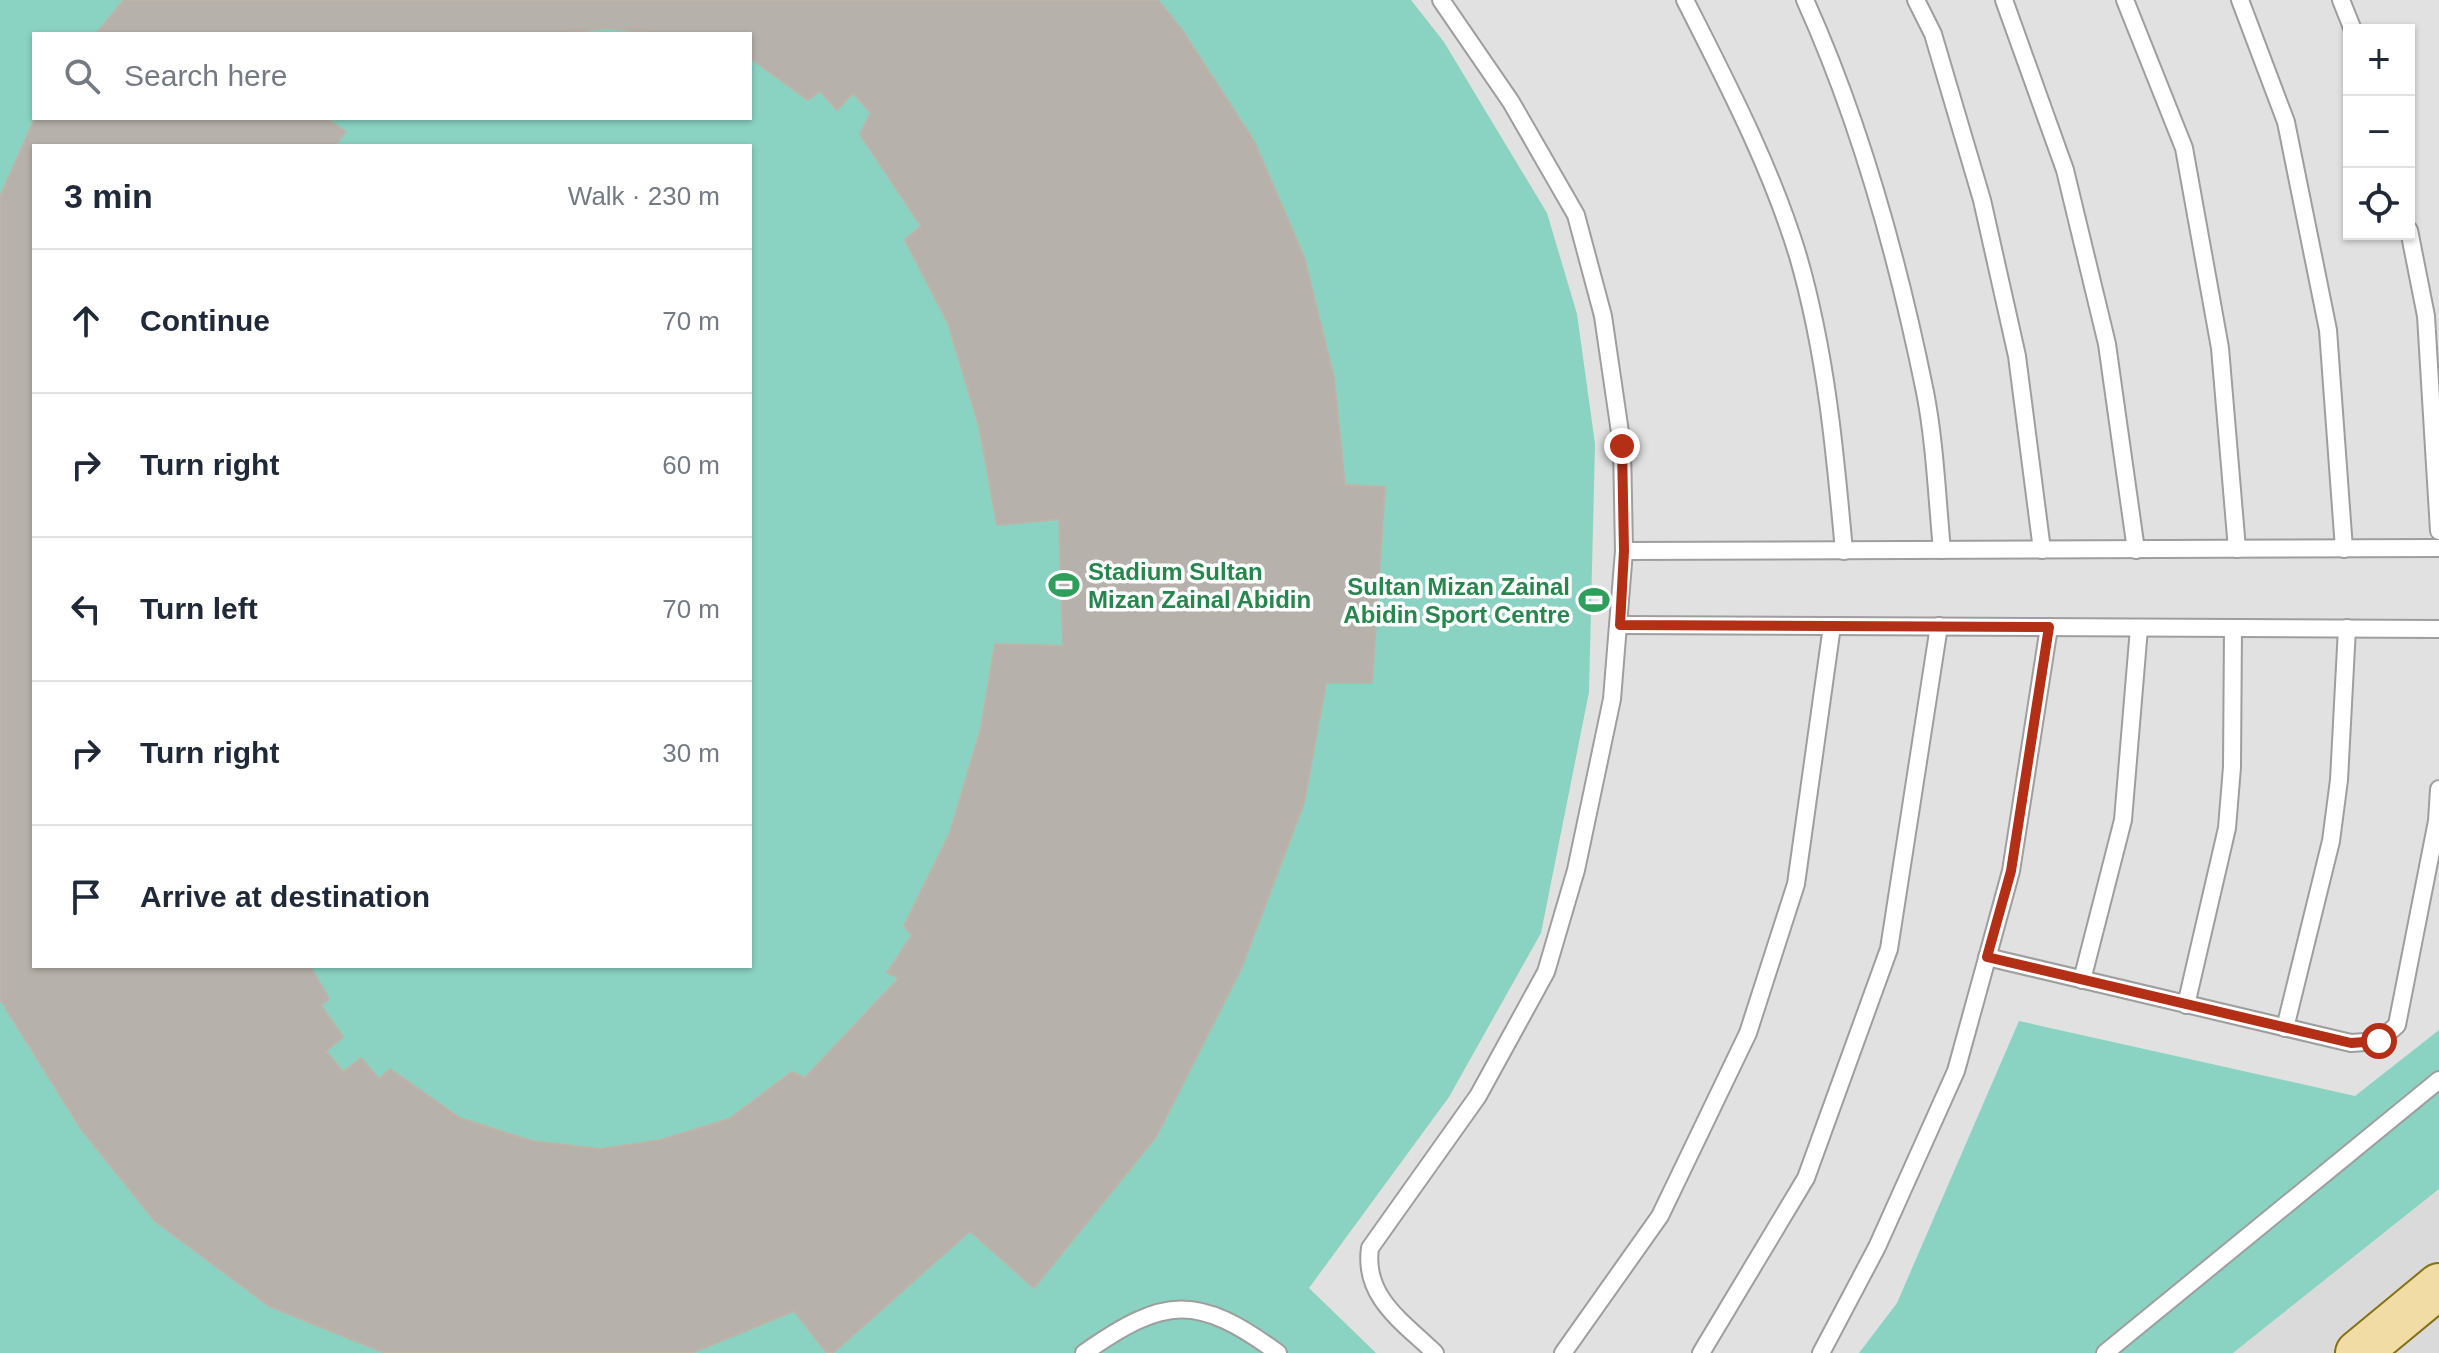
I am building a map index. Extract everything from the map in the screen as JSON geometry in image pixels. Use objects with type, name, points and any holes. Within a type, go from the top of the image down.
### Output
[{"type":"main road","points":[[2358,1353],[2439,1286]]},
{"type":"lane","points":[[1435,1353],[1392,1312],[1376,1292],[1367,1270],[1370,1248],[1478,1096],[1546,972],[1576,870],[1612,699],[1624,551],[1622,446],[1607,345],[1576,215],[1511,102],[1441,0]]},
{"type":"lane","points":[[1685,0],[1749,129],[1798,256],[1831,401],[1844,551]]},
{"type":"lane","points":[[1805,0],[1834,63],[1887,232],[1925,394],[1942,550]]},
{"type":"lane","points":[[1916,0],[1933,34],[1982,200],[2017,356],[2042,550]]},
{"type":"lane","points":[[2125,0],[2184,148],[2220,348],[2237,549]]},
{"type":"lane","points":[[2240,0],[2286,122],[2328,330],[2344,549]]},
{"type":"lane","points":[[2341,0],[2351,24]]},
{"type":"lane","points":[[2009,2],[2065,170],[2104,330],[2136,550]]},
{"type":"lane","points":[[2411,240],[2426,316],[2439,531]]},
{"type":"lane","points":[[1624,551],[2439,548]]},
{"type":"lane","points":[[1620,625],[2439,629]]},
{"type":"lane","points":[[1563,1353],[1660,1216],[1748,1033],[1796,884],[1832,626]]},
{"type":"lane","points":[[1701,1353],[1806,1178],[1889,949],[1939,626]]},
{"type":"lane","points":[[1821,1353],[1877,1247],[1956,1071],[2011,871],[2049,627]]},
{"type":"lane","points":[[2082,980],[2123,820],[2139,628]]},
{"type":"lane","points":[[2186,1005],[2227,828],[2232,767],[2233,628]]},
{"type":"lane","points":[[2285,1028],[2331,841],[2339,780],[2347,628]]},
{"type":"lane","points":[[1987,957],[2351,1043],[2379,1041],[2397,1025],[2437,821],[2439,789]]},
{"type":"lane","points":[[2105,1353],[2439,1080]]},
{"type":"lane","points":[[1084,1353],[1123,1326],[1157,1310],[1204,1310],[1245,1329],[1278,1353]]},
{"type":"shaded area","name":"Sultan Mizan Zainal Abidin Sport Centre","points":[[0,0],[2439,0],[2439,1189],[2233,1353],[0,1353]]},
{"type":"shaded area","points":[[1411,0],[2439,0],[2439,1030],[2355,1096],[2019,1021],[1897,1303],[1859,1353],[1376,1353],[1309,1288],[1449,1097],[1541,933],[1589,692],[1595,444],[1577,314],[1547,213],[1444,42]]},
{"type":"shaded area","points":[[2439,1189],[2439,1353],[2233,1353]]},
{"type":"building","name":"Stadium Sultan Mizan Zainal Abidin","points":[[124,0],[1158,0],[1182,30],[1254,141],[1304,257],[1334,378],[1345,485],[1385,487],[1372,683],[1326,683],[1304,803],[1241,969],[1156,1137],[1034,1288],[970,1231],[833,1353],[827,1353],[794,1311],[692,1353],[385,1353],[269,1306],[155,1221],[81,1129],[0,999],[0,197],[34,120],[329,120],[346,132],[336,144],[32,144],[32,968],[311,968],[329,999],[321,1005],[343,1037],[326,1051],[343,1072],[361,1058],[379,1079],[390,1069],[460,1118],[532,1141],[600,1149],[661,1140],[729,1119],[792,1072],[805,1078],[899,978],[887,973],[912,935],[904,926],[950,833],[981,728],[995,644],[1063,646],[1059,519],[997,525],[979,426],[948,323],[905,240],[921,226],[860,134],[871,113],[853,93],[837,110],[820,91],[808,100],[752,59],[752,32],[642,32],[607,28],[571,32],[98,32]]},
{"type":"place","name":"Stadium Sultan Mizan Zainal Abidin","points":[[1064,585]]},
{"type":"place","name":"Sultan Mizan Zainal Abidin Sport Centre","points":[[1594,600]]},
{"type":"route","points":[[1622,446],[1624,551],[1620,625],[2049,627],[2011,871],[1987,957],[2351,1043],[2379,1041]]}]
